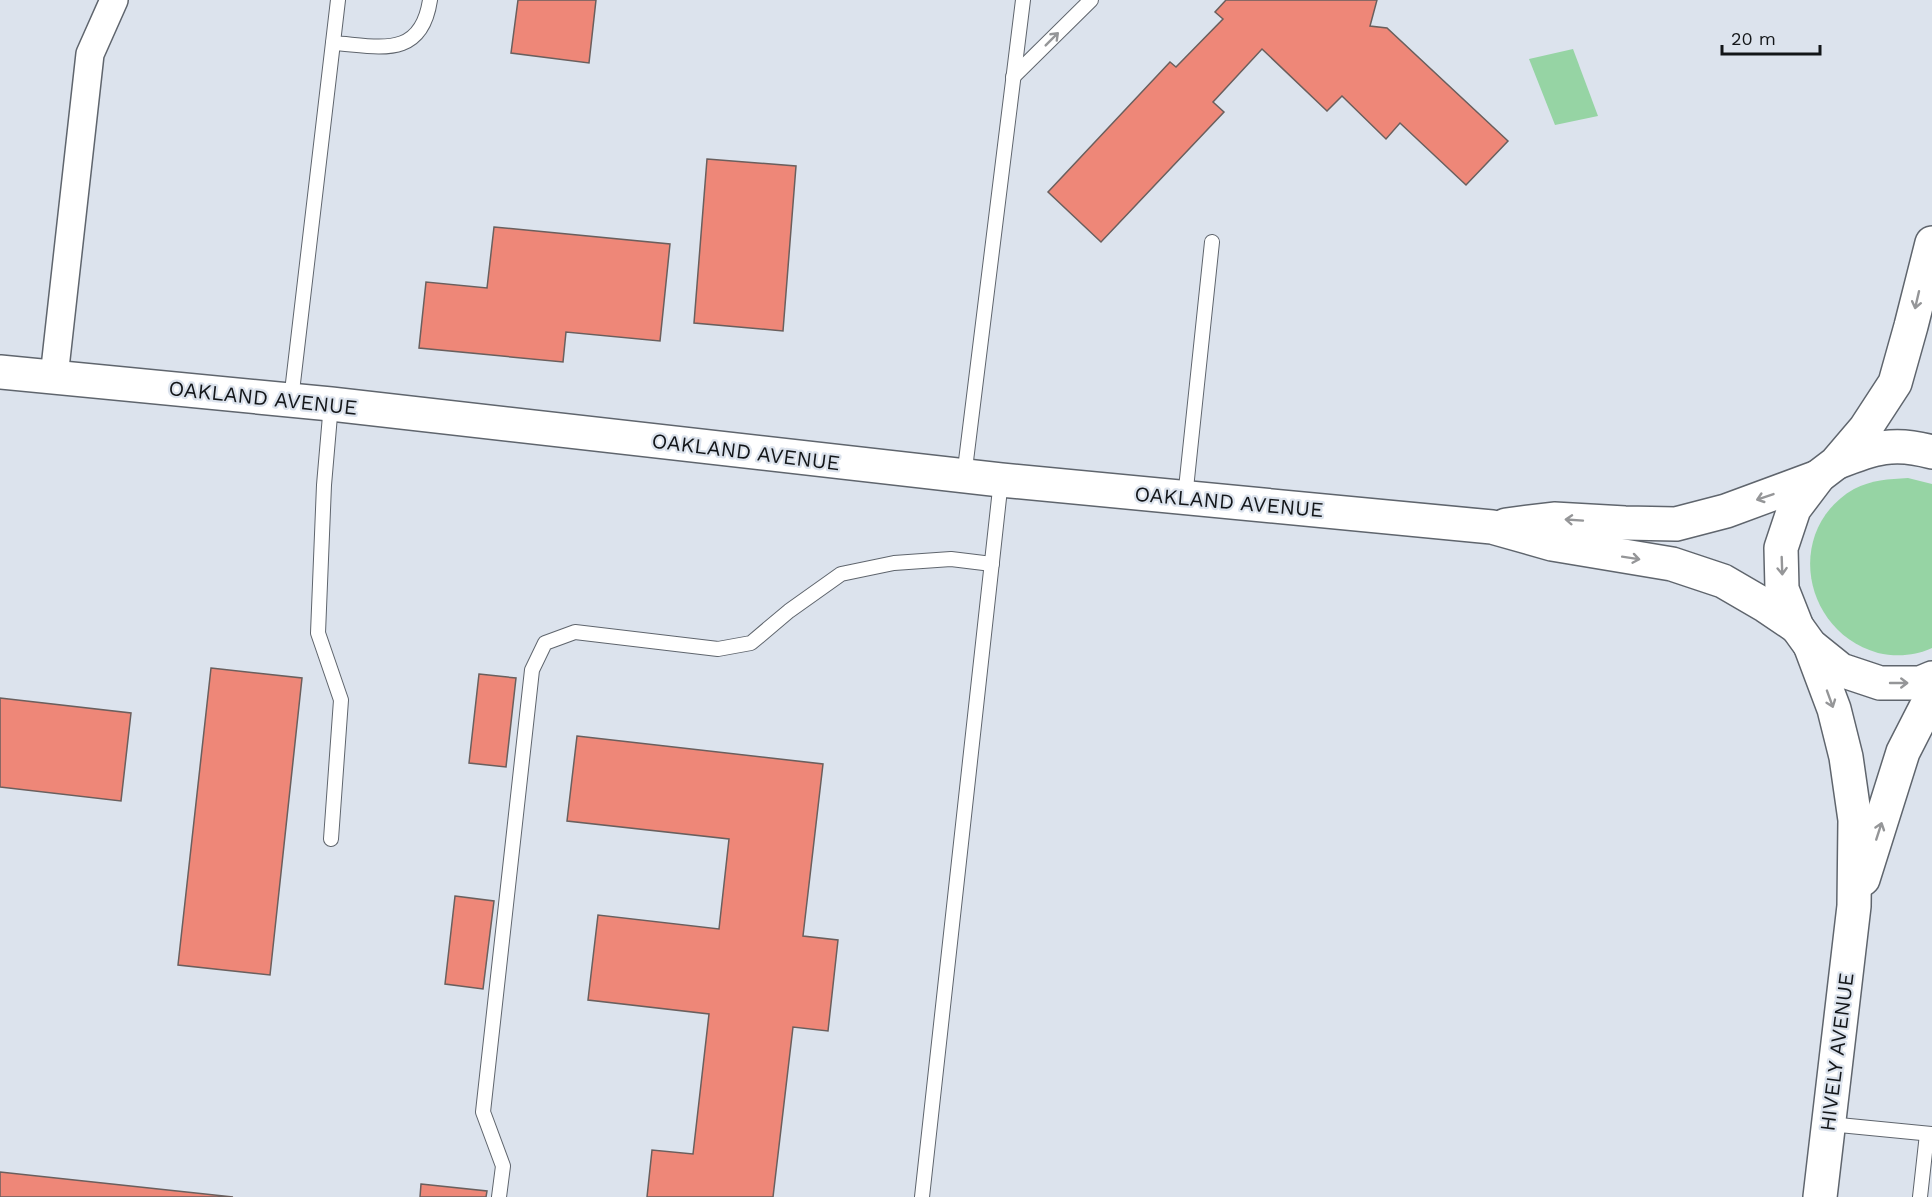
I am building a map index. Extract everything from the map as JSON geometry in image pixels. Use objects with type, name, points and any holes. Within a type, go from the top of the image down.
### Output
[{"type":"street","points":[[54,377],[90,54],[114,0]]},
{"type":"street","name":"HIVELY AVENUE","points":[[1820,1197],[1854,906],[1855,820],[1846,757],[1834,709],[1782,589],[1781,548],[1794,508],[1865,429],[1894,383],[1932,243]]},
{"type":"street","name":"OAKLAND AVENUE","points":[[0,372],[331,404],[964,477],[1492,527],[1552,544],[1672,564],[1723,581],[1766,606],[1803,636]]},
{"type":"street","name":"HIVELY AVENUE","points":[[1828,470],[1873,448],[1912,446],[1932,452]]},
{"type":"street","name":"OAKLAND AVENUE","points":[[1492,527],[1554,519],[1676,524],[1725,511],[1828,470]]},
{"type":"street","name":"HIVELY AVENUE","points":[[1803,636],[1841,670],[1880,683],[1920,683],[1932,678]]},
{"type":"street","name":"HIVELY AVENUE","points":[[1854,906],[1903,752],[1932,700]]},
{"type":"lane","points":[[291,400],[338,0]]},
{"type":"lane","points":[[333,43],[392,47],[409,42],[422,27],[430,0]]},
{"type":"lane","points":[[964,477],[1023,0]]},
{"type":"lane","points":[[1013,77],[1091,0]]},
{"type":"lane","points":[[1185,498],[1212,242]]},
{"type":"lane","points":[[331,404],[324,485],[318,633],[341,700],[332,839]]},
{"type":"lane","points":[[922,1197],[1001,480]]},
{"type":"lane","points":[[499,1197],[503,1166],[483,1112],[532,670],[545,644],[575,632],[718,649],[751,642],[789,611],[841,574],[894,563],[951,559],[992,564]]},
{"type":"lane","points":[[1829,1124],[1930,1134],[1920,1197]]},
{"type":"green space","points":[[1573,49],[1598,116],[1555,125],[1529,59]]},
{"type":"green space","points":[[1908,478],[1932,484],[1932,648],[1912,654],[1892,655],[1878,653],[1852,642],[1832,624],[1819,602],[1811,578],[1811,553],[1818,529],[1832,507],[1854,489],[1874,482]]},
{"type":"building","points":[[518,0],[596,0],[589,63],[511,53]]},
{"type":"building","points":[[1226,0],[1377,0],[1370,26],[1387,28],[1508,141],[1466,185],[1400,123],[1386,139],[1342,96],[1327,111],[1262,49],[1213,102],[1224,112],[1101,242],[1048,192],[1170,62],[1176,67],[1223,19],[1215,12]]},
{"type":"building","points":[[707,159],[796,166],[783,331],[694,323]]},
{"type":"building","points":[[494,227],[670,244],[660,341],[566,332],[563,362],[419,348],[426,282],[487,288]]},
{"type":"building","points":[[211,668],[302,678],[270,975],[178,965]]},
{"type":"building","points":[[479,674],[516,678],[506,767],[469,763]]},
{"type":"building","points":[[0,698],[131,713],[121,801],[0,787]]},
{"type":"building","points":[[577,736],[823,764],[803,936],[838,940],[828,1031],[793,1027],[773,1197],[647,1197],[652,1150],[693,1154],[709,1014],[588,1000],[598,915],[719,929],[729,839],[567,821]]},
{"type":"building","points":[[455,896],[494,901],[483,989],[445,984]]},
{"type":"building","points":[[0,1172],[233,1197],[0,1197]]},
{"type":"building","points":[[421,1184],[487,1191],[486,1197],[420,1197]]}]
